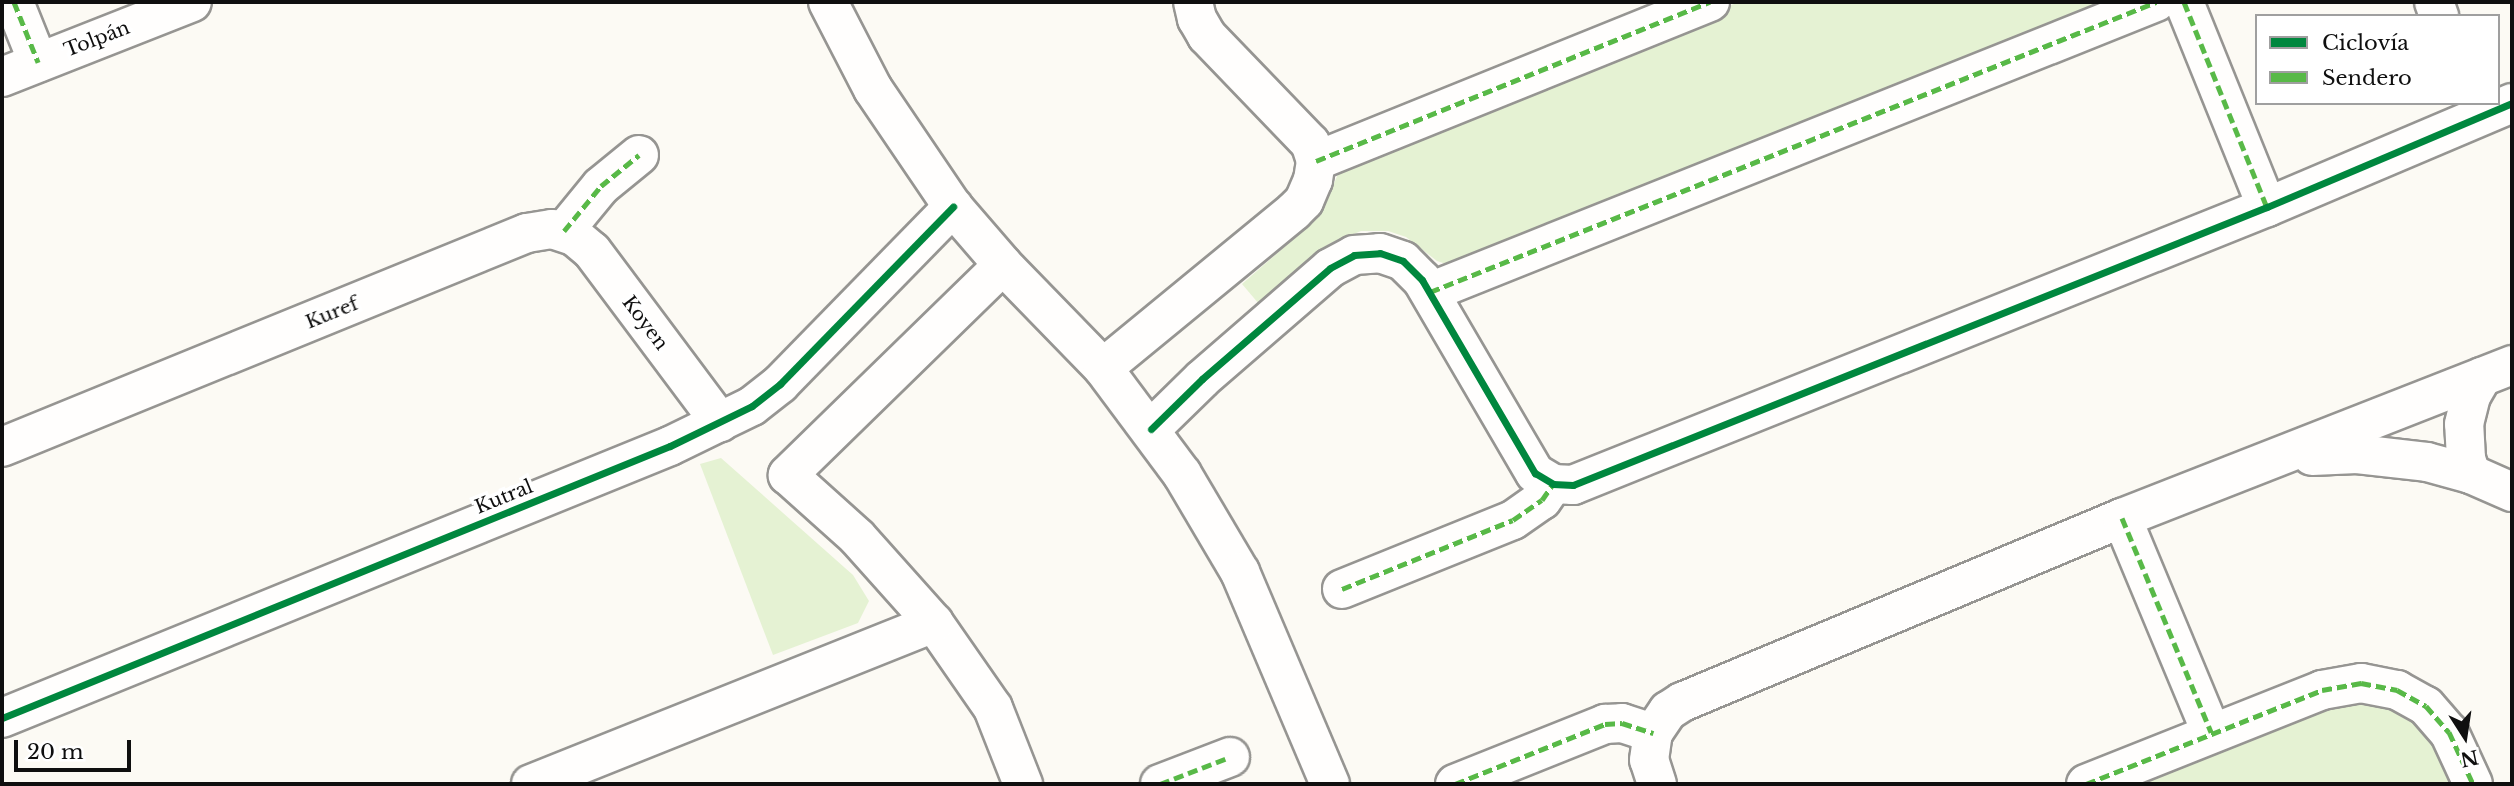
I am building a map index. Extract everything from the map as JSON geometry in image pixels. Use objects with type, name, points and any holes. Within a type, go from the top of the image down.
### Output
[{"type":"street","points":[[14,2],[38,62]]},
{"type":"street","name":"Tolpán","points":[[2,76],[192,2]]},
{"type":"street","points":[[828,2],[873,89],[953,206],[1003,265],[1103,368],[1151,429],[1205,509],[1240,572],[1330,784]]},
{"type":"street","points":[[1103,368],[1294,211],[1310,191],[1316,161],[1304,135],[1208,36],[1197,19],[1193,2]]},
{"type":"street","points":[[1316,161],[1710,2]]},
{"type":"street","points":[[1430,292],[2156,2]]},
{"type":"street","points":[[2184,2],[2267,207]]},
{"type":"street","points":[[1151,429],[1212,369],[1341,261],[1367,252],[1392,256],[1412,268],[1430,292],[1527,464],[1542,479],[1553,484],[1573,485],[2267,207],[2489,108]]},
{"type":"street","points":[[564,231],[601,186],[639,155]]},
{"type":"street","name":"Kutral","points":[[2,718],[670,446],[752,406],[780,384],[953,206]]},
{"type":"street","name":"Kuref","points":[[2,447],[527,233],[552,229],[564,231]]},
{"type":"street","name":"Koyen","points":[[564,231],[584,242],[592,251],[720,422]]},
{"type":"street","points":[[1003,265],[788,475],[857,537],[934,623],[993,708],[1023,784]]},
{"type":"street","points":[[1657,784],[1649,760],[1653,733],[1668,711],[1682,702],[2122,518],[2272,462],[2497,371]]},
{"type":"street","points":[[2471,474],[2465,450],[2465,424],[2471,396],[2497,371]]},
{"type":"street","points":[[2272,462],[2318,455],[2394,456],[2471,474],[2512,492]]},
{"type":"street","points":[[1342,589],[1513,520],[1542,500],[1553,484]]},
{"type":"street","points":[[2122,518],[2211,732]]},
{"type":"street","points":[[531,784],[934,623]]},
{"type":"street","points":[[2086,784],[2211,732],[2332,687],[2361,683],[2381,685],[2413,697],[2438,719],[2449,732],[2473,784]]},
{"type":"street","points":[[1455,784],[1605,724],[1622,723],[1653,733]]},
{"type":"street","points":[[1160,784],[1230,757]]},
{"type":"green space","points":[[1739,2],[2120,2],[1449,265],[1437,261],[1406,237],[1388,231],[1361,231],[1329,244],[1259,304],[1242,284],[1320,216],[1341,167],[1373,147]]},
{"type":"green space","points":[[721,458],[853,575],[869,601],[858,623],[773,655],[700,464]]},
{"type":"green space","points":[[2353,696],[2410,708],[2463,784],[2121,784]]},
{"type":"marked path","points":[[14,2],[38,62]]},
{"type":"marked path","points":[[1316,161],[1710,2]]},
{"type":"marked path","points":[[1430,292],[2156,2]]},
{"type":"marked path","points":[[2184,2],[2267,207]]},
{"type":"marked path","points":[[564,231],[601,186],[639,155]]},
{"type":"marked path","points":[[1342,589],[1513,520],[1542,500],[1553,484]]},
{"type":"marked path","points":[[2122,518],[2211,732]]},
{"type":"marked path","points":[[2086,784],[2322,690],[2361,683],[2397,690],[2426,706],[2449,732],[2473,784]]},
{"type":"marked path","points":[[1455,784],[1605,724],[1622,723],[1653,733]]},
{"type":"marked path","points":[[1160,784],[1230,757]]},
{"type":"cycle path","points":[[1151,429],[1202,379],[1330,268],[1354,255],[1380,253],[1403,261],[1422,280],[1535,473],[1553,484],[1573,485],[2267,207],[2512,103]]},
{"type":"cycle path","points":[[2,718],[670,446],[752,406],[780,384],[953,207]]}]
